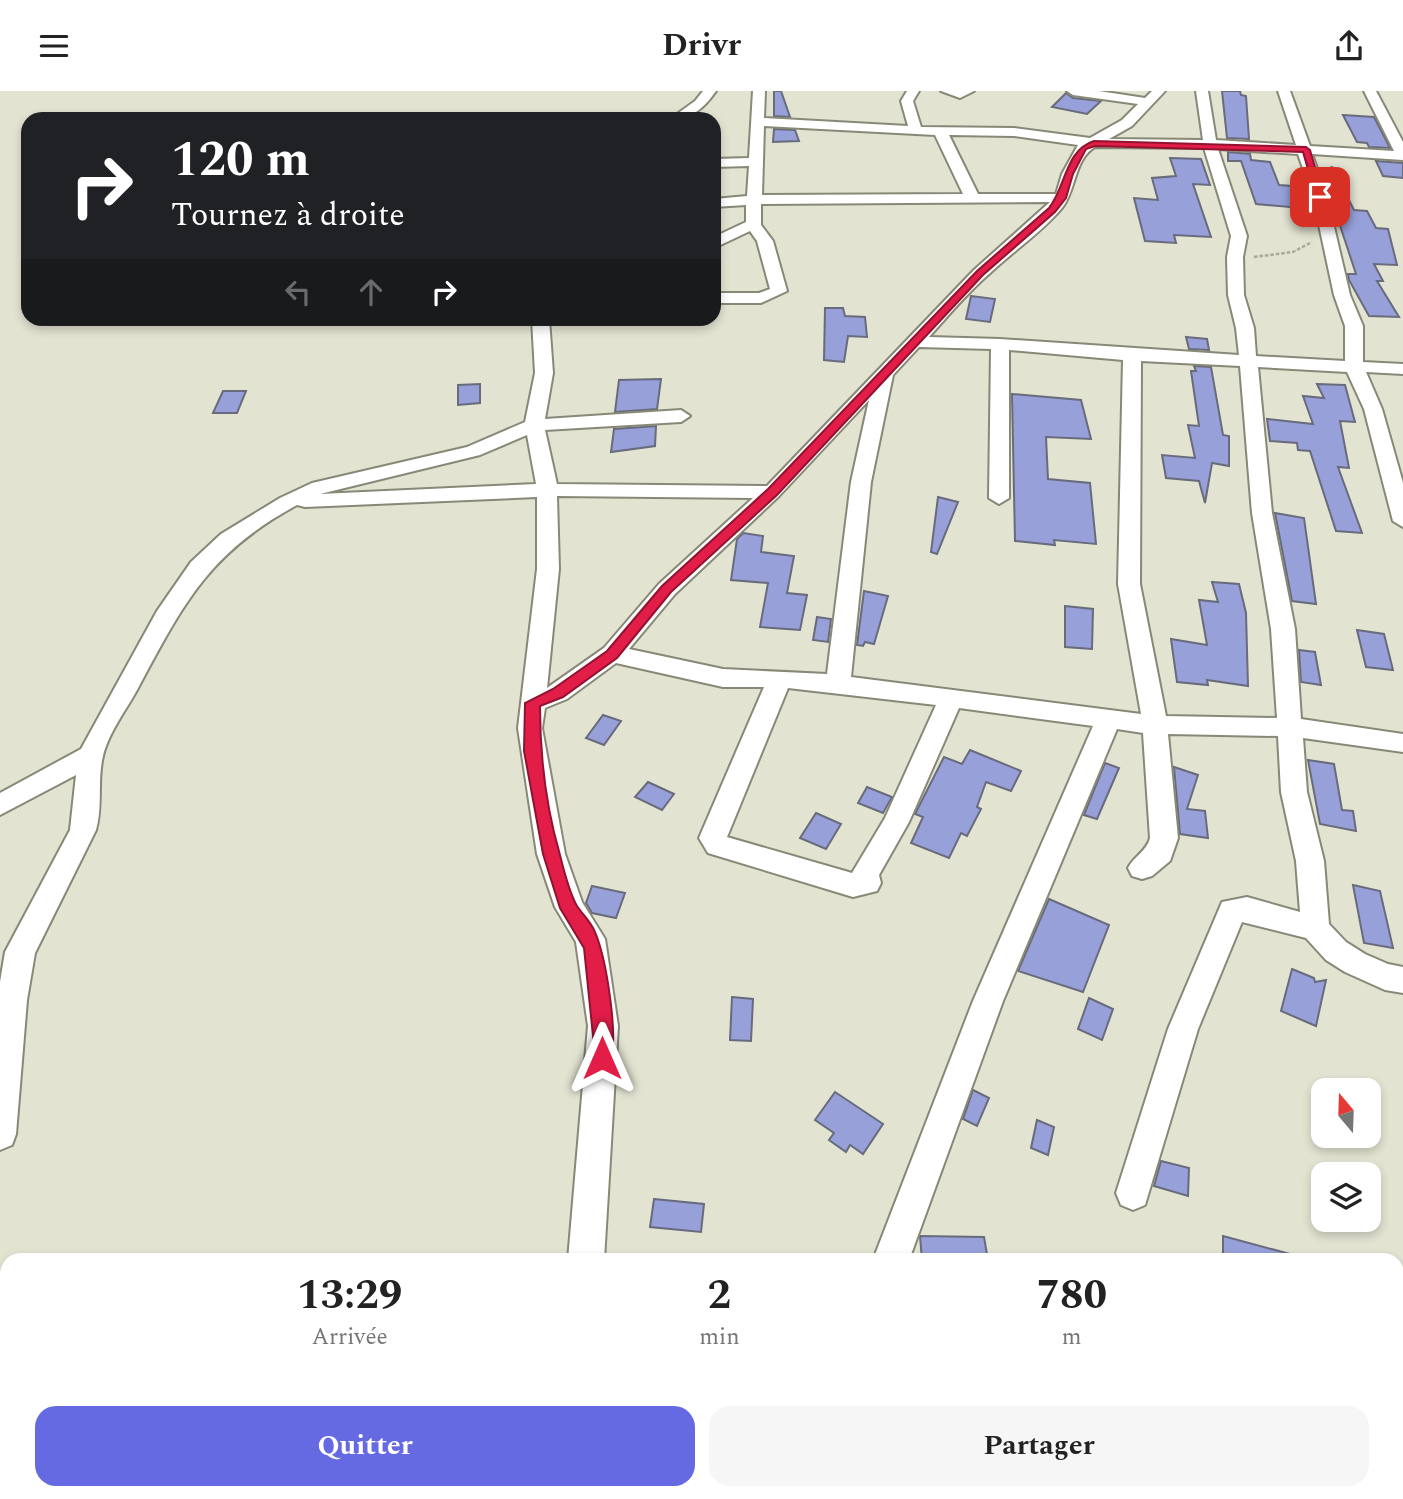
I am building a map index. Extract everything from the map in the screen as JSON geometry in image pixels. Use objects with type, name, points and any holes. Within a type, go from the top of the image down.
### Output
[{"type":"street","points":[[721,298],[761,298],[779,291],[765,241],[753,225],[759,91]]},
{"type":"street","points":[[913,91],[907,107],[915,129]]},
{"type":"street","points":[[947,91],[960,94],[968,91]]},
{"type":"street","points":[[1073,91],[1153,97]]},
{"type":"street","points":[[1202,91],[1210,144],[1235,219],[1239,246],[1235,257],[1237,303],[1245,328],[1255,407],[1262,513],[1283,629],[1294,792],[1310,861],[1315,929]]},
{"type":"street","points":[[1284,91],[1306,150],[1342,295],[1354,326],[1354,366],[1376,421],[1403,521]]},
{"type":"street","points":[[1370,91],[1403,156]]},
{"type":"street","points":[[688,112],[715,94]]},
{"type":"street","points":[[532,703],[558,693],[612,655],[667,589],[772,492],[912,342],[1062,198],[1080,152],[1120,128],[1153,97]]},
{"type":"street","points":[[758,122],[879,130],[1014,132],[1094,143],[1210,144],[1403,156]]},
{"type":"street","points":[[939,129],[972,197]]},
{"type":"street","points":[[721,163],[756,162]]},
{"type":"street","points":[[721,203],[972,197],[1062,198]]},
{"type":"street","points":[[721,241],[729,238],[743,226],[753,225]]},
{"type":"street","points":[[541,326],[544,373],[534,425],[544,460],[547,490],[548,569],[539,669],[532,703],[532,751],[551,854],[569,908],[590,939],[603,1026],[587,1253]]},
{"type":"street","points":[[912,342],[1000,344],[1132,355],[1403,369]]},
{"type":"street","points":[[999,498],[1000,344]]},
{"type":"street","points":[[1132,355],[1129,584],[1155,726],[1164,838],[1160,853],[1142,868]]},
{"type":"street","points":[[838,684],[861,482],[885,371]]},
{"type":"street","points":[[0,1134],[12,1000],[20,952],[83,830],[87,816],[90,756],[159,626],[200,567],[229,540],[287,502],[343,479],[473,450],[534,425],[681,416]]},
{"type":"street","points":[[287,502],[547,490],[772,492]]},
{"type":"street","points":[[612,655],[699,675],[838,684],[1155,726],[1291,727],[1403,743]]},
{"type":"street","points":[[539,669],[556,678],[580,678]]},
{"type":"street","points":[[779,679],[713,838],[718,845],[853,885],[867,883],[865,874],[896,822],[951,698]]},
{"type":"street","points":[[894,1253],[988,1001],[1108,720]]},
{"type":"street","points":[[0,805],[90,756]]},
{"type":"street","points":[[1133,1192],[1183,1029],[1232,911],[1247,909],[1315,929],[1336,951],[1354,963],[1385,977],[1403,980]]},
{"type":"path","points":[[1235,257],[1293,252],[1327,231]]},
{"type":"building","points":[[774,91],[781,91],[790,117],[774,116]]},
{"type":"building","points":[[1222,91],[1240,91],[1241,95],[1246,96],[1249,139],[1227,138]]},
{"type":"building","points":[[1066,93],[1073,98],[1101,101],[1087,114],[1052,107]]},
{"type":"building","points":[[1343,115],[1374,117],[1390,148],[1369,147],[1367,143],[1357,142]]},
{"type":"building","points":[[774,129],[795,130],[799,141],[773,142]]},
{"type":"building","points":[[1228,152],[1250,154],[1251,160],[1270,162],[1279,185],[1307,187],[1313,209],[1256,204],[1241,161],[1228,161]]},
{"type":"building","points":[[1170,158],[1201,159],[1210,185],[1193,184],[1211,237],[1174,235],[1176,243],[1145,241],[1134,198],[1158,200],[1152,178],[1176,176]]},
{"type":"building","points":[[1376,161],[1403,163],[1403,178],[1383,176]]},
{"type":"building","points":[[1332,167],[1354,210],[1367,211],[1376,228],[1388,229],[1397,265],[1374,264],[1383,281],[1377,281],[1399,317],[1369,316],[1349,280],[1348,274],[1356,274],[1322,171]]},
{"type":"building","points":[[971,296],[995,299],[990,322],[966,319]]},
{"type":"building","points":[[825,308],[843,308],[845,316],[865,317],[867,337],[848,336],[844,362],[824,360]]},
{"type":"building","points":[[1186,337],[1207,339],[1209,350],[1189,349]]},
{"type":"building","points":[[1194,366],[1211,367],[1223,435],[1229,436],[1229,466],[1212,463],[1205,503],[1199,481],[1166,478],[1162,455],[1195,458],[1188,425],[1199,426],[1191,371],[1196,371]]},
{"type":"building","points":[[661,379],[657,409],[615,412],[619,380]]},
{"type":"building","points":[[480,384],[480,403],[458,405],[458,385]]},
{"type":"building","points":[[1317,384],[1345,385],[1355,422],[1340,421],[1349,468],[1338,467],[1362,533],[1336,531],[1310,451],[1298,450],[1297,443],[1270,441],[1267,419],[1313,424],[1303,396],[1324,398]]},
{"type":"building","points":[[223,391],[246,391],[237,413],[213,413]]},
{"type":"building","points":[[1012,394],[1081,400],[1091,439],[1046,437],[1048,479],[1090,483],[1096,544],[1054,540],[1055,545],[1015,541]]},
{"type":"building","points":[[656,426],[655,446],[611,452],[614,429]]},
{"type":"building","points":[[938,497],[958,502],[937,554],[931,552]]},
{"type":"building","points":[[1275,513],[1304,518],[1316,604],[1292,601]]},
{"type":"building","points":[[743,533],[763,536],[761,552],[794,556],[787,593],[807,595],[800,630],[760,627],[768,583],[731,580],[737,539]]},
{"type":"building","points":[[1212,582],[1239,584],[1246,613],[1248,686],[1207,680],[1208,685],[1177,682],[1171,639],[1207,645],[1199,600],[1218,602]]},
{"type":"building","points":[[864,591],[888,596],[874,644],[865,642],[863,646],[857,645]]},
{"type":"building","points":[[1065,606],[1093,609],[1092,649],[1065,647]]},
{"type":"building","points":[[817,617],[831,619],[828,642],[813,640]]},
{"type":"building","points":[[1357,630],[1384,634],[1393,670],[1366,667]]},
{"type":"building","points":[[1299,650],[1315,652],[1321,685],[1301,682]]},
{"type":"building","points":[[603,715],[621,721],[604,745],[586,738]]},
{"type":"building","points":[[970,750],[1021,771],[1011,791],[986,782],[977,807],[981,809],[967,836],[961,833],[949,858],[911,843],[923,817],[915,814],[944,757],[962,764]]},
{"type":"building","points":[[1308,760],[1334,764],[1342,810],[1353,811],[1356,831],[1320,824]]},
{"type":"building","points":[[1105,763],[1119,768],[1097,819],[1084,815]]},
{"type":"building","points":[[1174,767],[1198,775],[1187,809],[1205,811],[1208,838],[1180,834]]},
{"type":"building","points":[[648,782],[674,794],[662,810],[635,797]]},
{"type":"building","points":[[867,787],[892,797],[883,813],[858,803]]},
{"type":"building","points":[[816,813],[841,824],[826,849],[800,838]]},
{"type":"building","points":[[1353,885],[1380,891],[1393,948],[1364,943]]},
{"type":"building","points":[[592,886],[625,893],[616,918],[592,913],[586,903]]},
{"type":"building","points":[[1049,899],[1109,925],[1083,992],[1018,971]]},
{"type":"building","points":[[1292,969],[1314,978],[1315,982],[1326,980],[1316,1026],[1281,1011]]},
{"type":"building","points":[[732,997],[753,999],[751,1041],[730,1040]]},
{"type":"building","points":[[1089,998],[1113,1009],[1102,1040],[1078,1029]]},
{"type":"building","points":[[973,1090],[989,1098],[977,1126],[963,1119]]},
{"type":"building","points":[[835,1092],[883,1124],[863,1154],[850,1145],[846,1152],[829,1140],[834,1133],[815,1120]]},
{"type":"building","points":[[1037,1120],[1054,1127],[1048,1155],[1031,1148]]},
{"type":"building","points":[[1161,1161],[1189,1168],[1188,1196],[1154,1186]]},
{"type":"building","points":[[654,1199],[704,1204],[701,1232],[650,1227]]},
{"type":"building","points":[[920,1236],[984,1237],[987,1253],[921,1253]]},
{"type":"building","points":[[1223,1236],[1286,1253],[1223,1253]]},
{"type":"route","points":[[602,1058],[603,1026],[593,948],[586,932],[569,908],[551,854],[532,751],[532,703],[558,693],[612,655],[667,589],[772,492],[980,273],[1059,203],[1069,174],[1083,148],[1094,143],[1210,144],[1306,150],[1320,197]]}]
